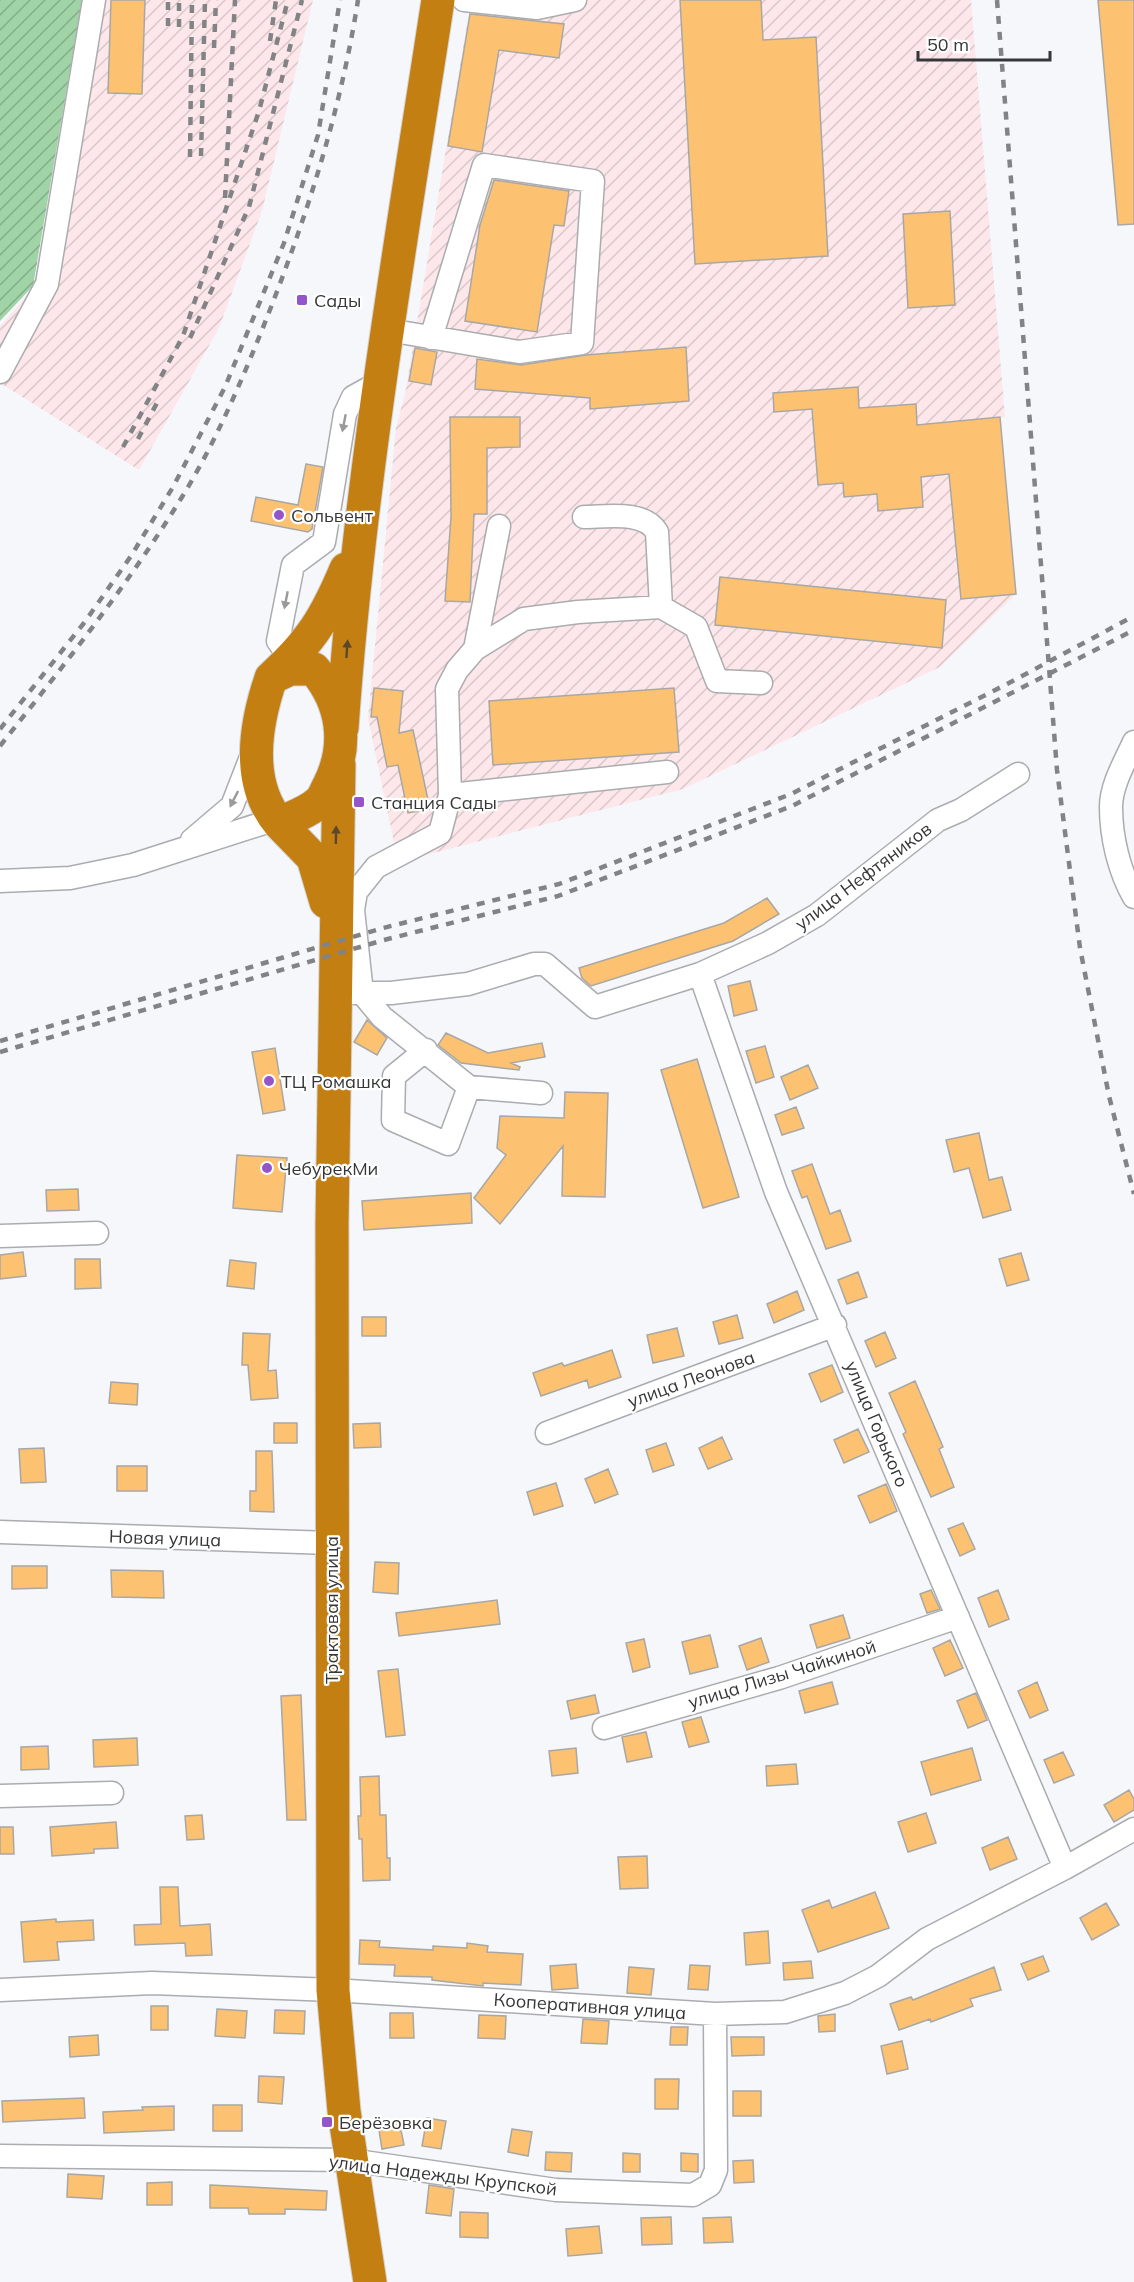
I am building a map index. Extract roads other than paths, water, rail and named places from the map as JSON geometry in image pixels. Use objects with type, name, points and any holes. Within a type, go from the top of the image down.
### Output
[{"type":"highway","points":[[335,935],[313,858],[278,821],[264,801],[258,781],[256,745],[264,698],[281,668],[314,631],[331,604],[346,567],[365,489],[438,0]]},
{"type":"highway","name":"Трактовая улица","points":[[365,489],[348,638],[339,765],[335,935],[348,993],[331,1543],[333,1990],[350,2160],[370,2282]]},
{"type":"highway","points":[[281,668],[314,669],[328,686],[342,728]]},
{"type":"highway","points":[[278,821],[304,812],[321,800],[339,765]]},
{"type":"street","points":[[0,372],[47,284],[94,0]]},
{"type":"street","points":[[464,0],[537,8],[575,0]]},
{"type":"street","points":[[388,330],[431,338],[519,352],[582,344],[593,181],[484,165],[431,338]]},
{"type":"street","points":[[281,668],[278,641],[293,565],[324,542],[345,414],[353,397],[380,382]]},
{"type":"street","points":[[584,517],[642,518],[652,524],[657,532],[661,607]]},
{"type":"street","points":[[476,649],[499,526]]},
{"type":"street","points":[[541,1093],[469,1087],[426,1050],[348,993],[356,892],[376,867],[440,833],[450,795],[447,689],[457,670],[476,649],[524,619],[578,612],[661,607],[696,627],[717,681],[761,683]]},
{"type":"street","points":[[1134,742],[1118,776],[1111,806],[1122,875],[1134,897]]},
{"type":"street","points":[[173,853],[215,822],[232,806],[256,745]]},
{"type":"street","points":[[450,795],[667,772]]},
{"type":"street","name":"улица Нефтяников","points":[[348,993],[392,993],[468,984],[534,964],[545,964],[595,1007],[700,974],[768,943],[817,915],[938,820],[961,810],[1018,774]]},
{"type":"street","points":[[0,881],[70,878],[133,865],[278,821]]},
{"type":"street","name":"улица Горького","points":[[700,974],[776,1192],[835,1325],[1065,1868]]},
{"type":"street","points":[[426,1050],[394,1076],[393,1120],[448,1144],[469,1087]]},
{"type":"street","points":[[0,1236],[97,1233]]},
{"type":"street","name":"улица Леонова","points":[[547,1433],[835,1325]]},
{"type":"street","name":"Новая улица","points":[[0,1533],[331,1543]]},
{"type":"street","name":"улица Лизы Чайкиной","points":[[604,1728],[779,1678],[958,1617]]},
{"type":"street","points":[[0,1796],[112,1793]]},
{"type":"street","name":"Кооперативная улица","points":[[0,1990],[152,1983],[333,1990],[715,2014],[785,2012],[845,1993],[878,1976],[927,1939],[1065,1868],[1134,1829]]},
{"type":"street","name":"улица Надежды Крупской","points":[[0,2156],[350,2160],[556,2190],[693,2195],[710,2185],[716,2170],[715,2014]]},
{"type":"railway","points":[[168,0],[168,26]]},
{"type":"railway","points":[[179,0],[179,27]]},
{"type":"railway","points":[[190,157],[192,0]]},
{"type":"railway","points":[[201,156],[205,0]]},
{"type":"railway","points":[[214,48],[216,0]]},
{"type":"railway","points":[[225,198],[235,0]]},
{"type":"railway","points":[[270,41],[276,0]]},
{"type":"railway","points":[[123,447],[183,336],[259,111],[288,0]]},
{"type":"railway","points":[[190,338],[249,207],[302,0]]},
{"type":"railway","points":[[0,729],[84,623],[131,556],[173,487],[225,387],[284,243],[318,135],[340,0]]},
{"type":"railway","points":[[0,746],[140,562],[205,457],[262,330],[307,208],[331,126],[358,0]]},
{"type":"railway","points":[[997,0],[1057,770],[1080,948],[1109,1096],[1134,1194]]},
{"type":"railway","points":[[138,439],[159,399]]},
{"type":"railway","points":[[0,1041],[383,928],[559,884],[791,794],[1007,684],[1134,616]]},
{"type":"railway","points":[[0,1052],[384,940],[558,896],[792,806],[1134,630]]},
{"type":"place","name":"Сады","points":[[302,300]]},
{"type":"place","name":"Сольвент","points":[[279,515]]},
{"type":"place","name":"Станция Сады","points":[[359,802]]},
{"type":"place","name":"ТЦ Ромашка","points":[[269,1081]]},
{"type":"place","name":"ЧебурекМи","points":[[267,1168]]},
{"type":"place","name":"Берёзовка","points":[[327,2122]]}]
